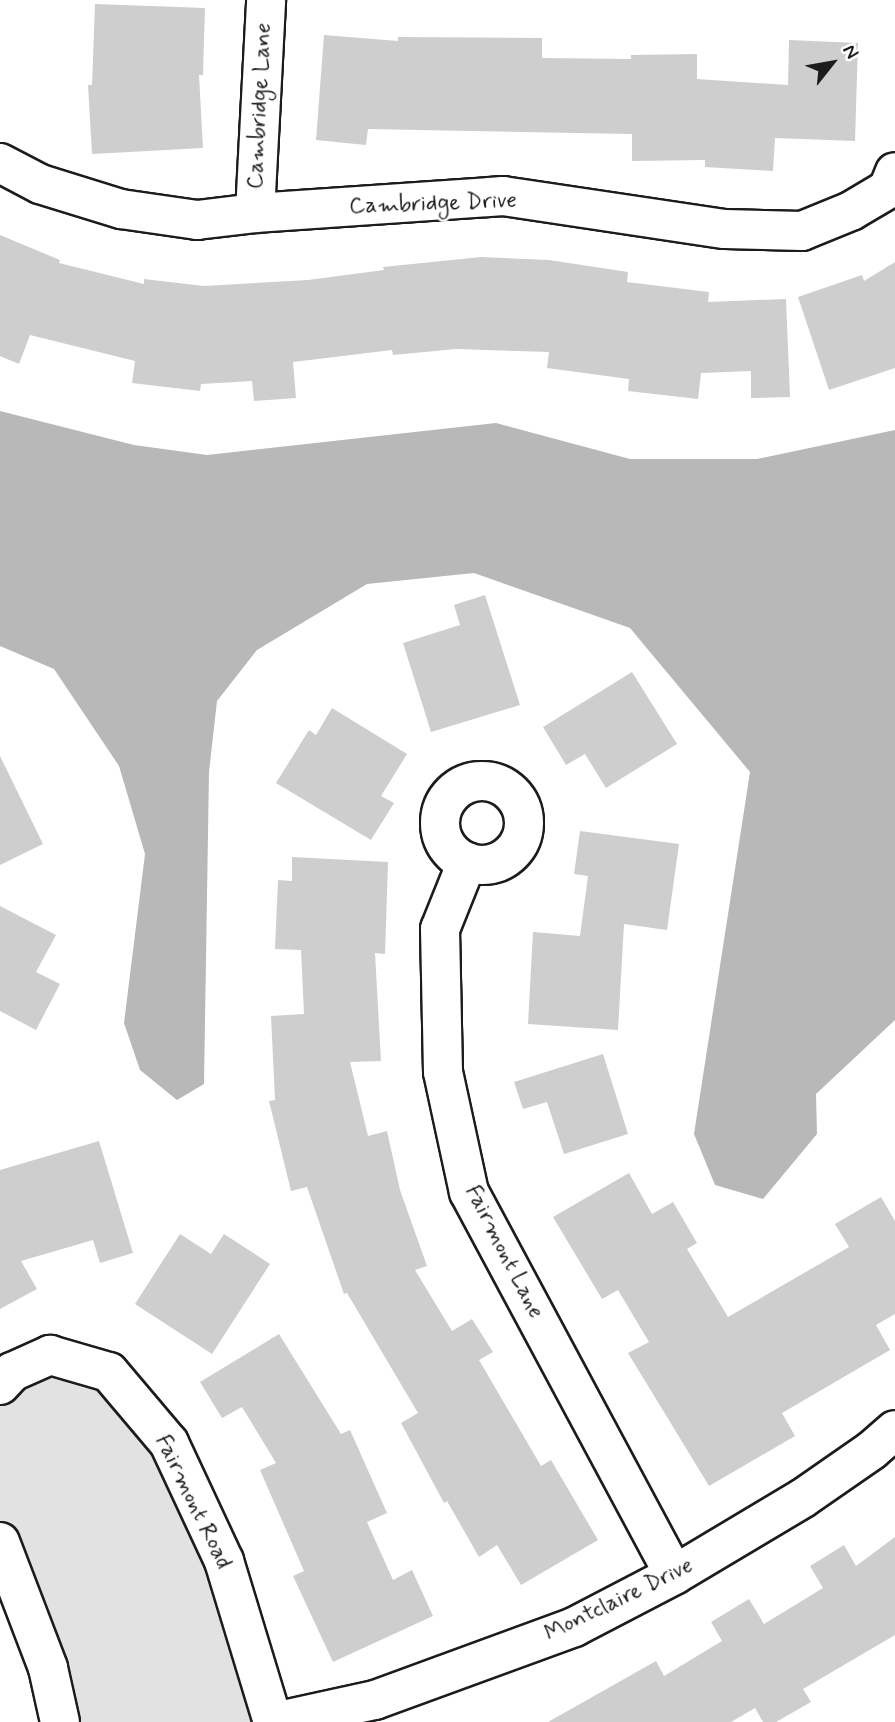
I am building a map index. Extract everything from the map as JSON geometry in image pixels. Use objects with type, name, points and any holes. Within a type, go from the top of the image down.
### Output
[{"type":"street","name":"Cambridge Lane","points":[[255,213],[266,0]]},
{"type":"street","name":"Cambridge Drive","points":[[0,163],[40,184],[121,209],[197,220],[255,213],[503,196],[725,229],[802,231],[851,211],[888,189],[895,172]]},
{"type":"street","name":"Fairmont Lane","points":[[467,862],[440,929],[443,1072],[469,1192],[674,1575]]},
{"type":"street","name":"Fairmont Road","points":[[0,1385],[12,1372],[50,1356],[108,1372],[169,1443],[225,1561],[274,1722]]},
{"type":"street","name":"Montclaire Drive","points":[[274,1722],[388,1696],[574,1627],[674,1575],[803,1498],[872,1450],[895,1430]]},
{"type":"street","points":[[0,1542],[48,1668],[60,1722]]},
{"type":"shaded area","points":[[0,411],[134,445],[207,455],[496,423],[630,459],[757,459],[895,430],[895,1020],[816,1094],[817,1134],[763,1199],[715,1185],[694,1134],[750,772],[630,628],[474,573],[367,584],[257,650],[217,701],[209,772],[204,1084],[177,1100],[140,1070],[124,1023],[145,854],[119,766],[54,669],[0,646]]},
{"type":"shaded area","points":[[12,1372],[109,1372],[169,1443],[273,1722],[60,1722],[0,1542],[0,1385]]},
{"type":"building","points":[[95,4],[205,8],[203,75],[199,75],[203,148],[92,154],[88,85],[92,85]]},
{"type":"building","points":[[324,35],[398,41],[398,37],[542,38],[542,58],[631,59],[631,55],[697,54],[697,79],[788,85],[789,40],[858,43],[855,141],[775,138],[773,171],[705,167],[705,160],[632,161],[632,134],[368,129],[366,145],[316,140]]},
{"type":"building","points":[[0,235],[60,260],[59,263],[144,284],[144,279],[204,286],[308,280],[384,270],[383,267],[481,257],[549,260],[628,272],[627,282],[709,292],[708,302],[786,299],[790,397],[751,398],[751,371],[701,373],[698,399],[628,391],[629,379],[547,368],[549,352],[456,349],[393,355],[392,350],[293,362],[296,398],[254,401],[252,381],[201,384],[200,391],[132,383],[135,361],[30,335],[19,364],[0,356]]},
{"type":"building","points":[[895,262],[895,368],[829,390],[798,297],[862,275],[864,281]]},
{"type":"building","points":[[485,595],[520,705],[431,732],[403,643],[460,625],[454,605]]},
{"type":"building","points":[[632,672],[677,744],[606,788],[585,754],[566,765],[543,727]]},
{"type":"building","points":[[332,708],[407,754],[381,796],[394,803],[371,840],[276,783],[309,730],[316,735]]},
{"type":"building","points":[[0,756],[43,844],[0,865]]},
{"type":"building","points":[[580,831],[679,844],[667,930],[624,924],[618,1030],[528,1024],[533,932],[580,936],[588,876],[574,874]]},
{"type":"building","points":[[292,857],[388,862],[385,954],[375,953],[381,1061],[350,1062],[368,1136],[387,1131],[400,1190],[427,1266],[415,1270],[452,1331],[472,1319],[493,1352],[479,1360],[541,1466],[551,1460],[598,1540],[521,1585],[497,1545],[479,1557],[447,1501],[444,1503],[401,1423],[418,1413],[347,1293],[344,1294],[307,1187],[291,1191],[269,1101],[275,1100],[271,1016],[304,1014],[301,950],[275,949],[278,880],[292,881]]},
{"type":"building","points":[[0,906],[56,935],[36,972],[60,984],[36,1030],[0,1011]]},
{"type":"building","points":[[603,1054],[628,1134],[564,1154],[547,1102],[523,1109],[514,1082]]},
{"type":"building","points":[[99,1141],[133,1253],[100,1263],[93,1240],[21,1261],[37,1289],[0,1309],[0,1170]]},
{"type":"building","points":[[629,1173],[652,1214],[673,1202],[697,1243],[687,1249],[728,1317],[849,1247],[835,1224],[881,1197],[895,1221],[895,1314],[876,1325],[890,1350],[782,1413],[795,1436],[709,1486],[628,1353],[649,1342],[618,1290],[602,1299],[553,1217]]},
{"type":"building","points":[[180,1234],[211,1254],[224,1234],[270,1264],[212,1354],[135,1304]]},
{"type":"building","points":[[279,1334],[341,1434],[350,1430],[387,1513],[367,1522],[393,1580],[412,1570],[433,1616],[333,1662],[293,1576],[304,1571],[260,1470],[276,1463],[242,1407],[222,1418],[200,1382]]},
{"type":"building","points":[[895,1537],[895,1635],[803,1689],[811,1702],[776,1722],[763,1722],[755,1708],[731,1722],[548,1722],[656,1661],[664,1676],[722,1641],[711,1622],[749,1599],[764,1624],[823,1588],[810,1566],[844,1545],[856,1566]]}]
